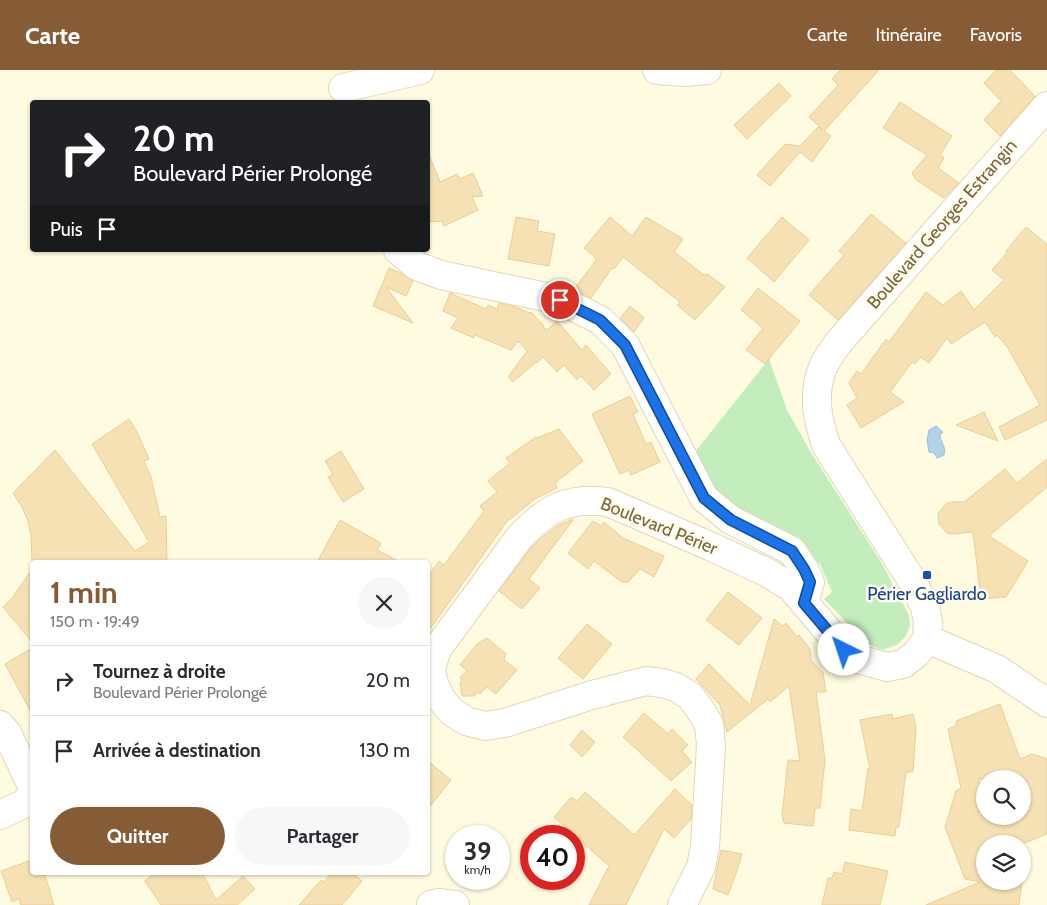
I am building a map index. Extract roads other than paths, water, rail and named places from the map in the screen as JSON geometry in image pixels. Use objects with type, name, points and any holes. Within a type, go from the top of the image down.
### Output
[{"type":"street","points":[[343,88],[420,70]]},
{"type":"street","points":[[658,70],[685,72],[707,70]]},
{"type":"street","name":"Boulevard Georges Estrangin","points":[[927,639],[928,622],[925,607],[911,579],[826,445],[818,423],[815,399],[822,369],[838,343],[1047,106]]},
{"type":"street","points":[[400,252],[417,266],[441,275],[560,300],[600,320],[625,345],[704,498],[731,520],[792,551],[810,582],[804,603]]},
{"type":"street","name":"Boulevard Périer","points":[[682,905],[701,866],[705,847],[711,745],[709,724],[700,708],[690,696],[676,687],[662,682],[646,681],[592,695],[505,723],[485,726],[466,721],[451,711],[441,700],[432,681],[431,668],[437,649],[519,538],[533,523],[553,508],[572,502],[592,500],[608,502],[712,547],[768,574],[792,588],[844,650],[871,664],[887,667],[902,664],[916,654],[927,639]]},
{"type":"street","points":[[927,639],[997,669],[1047,703]]},
{"type":"street","points":[[0,725],[7,734],[30,782]]},
{"type":"street","points":[[0,815],[30,801]]},
{"type":"street","points":[[431,905],[438,903],[455,905]]},
{"type":"water","points":[[936,426],[943,432],[940,435],[945,449],[944,455],[937,458],[934,453],[929,452],[927,440],[929,430]]},
{"type":"place","name":"Périer Gagliardo","points":[[927,575]]}]
